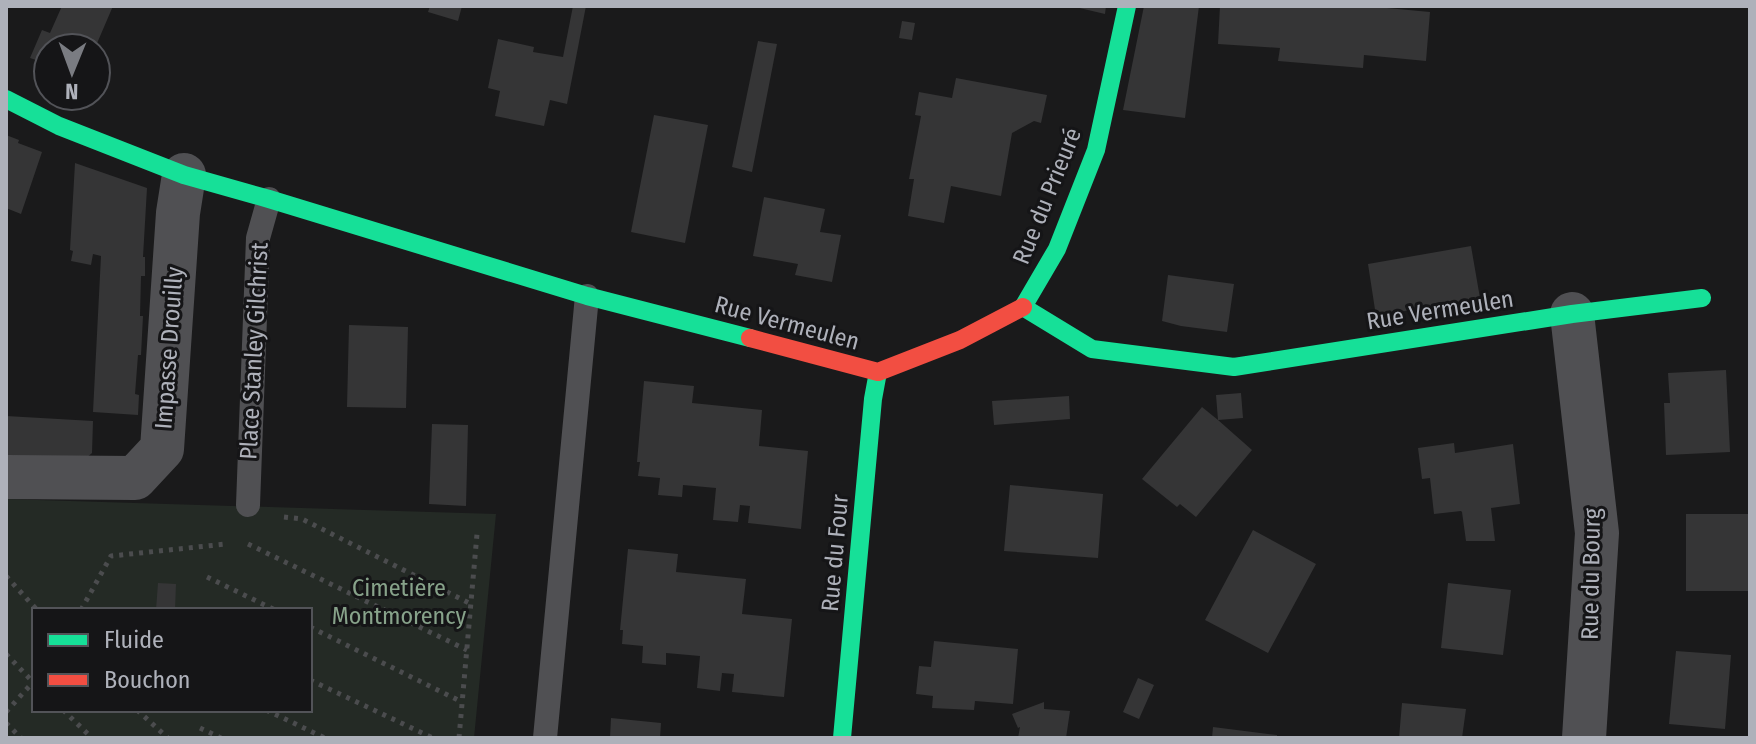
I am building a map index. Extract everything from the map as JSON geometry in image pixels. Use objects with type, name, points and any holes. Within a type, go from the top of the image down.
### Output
[{"type":"street","name":"Rue du Prieuré","points":[[1023,307],[1057,249],[1096,150],[1127,6]]},
{"type":"street","name":"Rue Vermeulen","points":[[6,99],[59,126],[184,175],[587,296],[878,372],[960,340],[1023,307],[1092,349],[1234,367],[1572,314],[1702,298]]},
{"type":"street","name":"Impasse Drouilly","points":[[6,477],[135,478],[162,449],[178,213],[184,175]]},
{"type":"street","name":"Rue du Bourg","points":[[1572,314],[1597,533],[1584,738]]},
{"type":"street","name":"Rue du Four","points":[[842,738],[878,372]]},
{"type":"lane","name":"Place Stanley Gilchrist","points":[[248,505],[258,238],[269,199]]},
{"type":"lane","points":[[545,738],[587,296]]},
{"type":"path","points":[[272,516],[302,519],[471,604]]},
{"type":"path","points":[[459,738],[477,534]]},
{"type":"path","points":[[244,542],[467,650]]},
{"type":"path","points":[[82,608],[111,556],[226,544]]},
{"type":"path","points":[[6,576],[35,608]]},
{"type":"path","points":[[207,577],[271,608]]},
{"type":"path","points":[[312,628],[462,702]]},
{"type":"path","points":[[6,654],[32,680]]},
{"type":"path","points":[[312,681],[433,738]]},
{"type":"path","points":[[6,712],[32,684]]},
{"type":"path","points":[[65,712],[92,738]]},
{"type":"path","points":[[139,712],[168,738]]},
{"type":"path","points":[[270,712],[325,738]]},
{"type":"path","points":[[6,723],[21,738]]},
{"type":"path","points":[[200,728],[221,738]]},
{"type":"green space","name":"Cimetière Montmorency","points":[[6,499],[496,514],[474,738],[6,738]]},
{"type":"building","points":[[62,6],[113,6],[102,32],[50,32]]},
{"type":"building","points":[[430,6],[462,6],[458,21],[428,12]]},
{"type":"building","points":[[573,6],[586,6],[567,104],[550,100],[544,126],[495,116],[500,91],[488,88],[498,39],[534,47],[533,52],[563,57]]},
{"type":"building","points":[[1071,6],[1106,6],[1105,14]]},
{"type":"building","points":[[1144,6],[1199,6],[1185,118],[1123,110]]},
{"type":"building","points":[[1220,6],[1387,6],[1430,12],[1426,61],[1364,55],[1363,68],[1278,61],[1280,48],[1218,44]]},
{"type":"building","points":[[902,21],[915,23],[912,40],[899,38]]},
{"type":"building","points":[[758,41],[777,44],[752,172],[732,167]]},
{"type":"building","points":[[956,78],[1047,95],[1041,123],[1034,121],[1012,133],[1001,196],[951,186],[944,223],[908,216],[914,179],[909,179],[921,116],[915,115],[919,92],[952,98]]},
{"type":"building","points":[[654,115],[708,125],[685,243],[631,232]]},
{"type":"building","points":[[6,135],[42,152],[21,214],[6,208]]},
{"type":"building","points":[[75,163],[147,188],[143,257],[145,276],[141,276],[141,355],[138,355],[135,394],[139,395],[138,415],[93,412],[101,256],[93,254],[91,265],[71,261]]},
{"type":"building","points":[[764,197],[825,209],[820,232],[841,235],[832,282],[795,275],[798,264],[753,256]]},
{"type":"building","points":[[1471,246],[1480,298],[1376,316],[1368,264]]},
{"type":"building","points":[[1168,275],[1234,284],[1227,332],[1162,321]]},
{"type":"building","points":[[349,325],[408,327],[406,408],[347,407]]},
{"type":"building","points":[[1726,370],[1730,452],[1666,455],[1664,403],[1670,403],[1668,373]]},
{"type":"building","points":[[644,381],[694,386],[692,403],[762,410],[759,446],[808,451],[801,529],[748,523],[750,506],[740,505],[738,522],[713,520],[716,488],[683,485],[682,497],[658,495],[660,478],[638,476]]},
{"type":"building","points":[[1241,393],[1243,418],[1218,420],[1216,395]]},
{"type":"building","points":[[1069,396],[1070,419],[994,425],[992,401]]},
{"type":"building","points":[[1202,407],[1252,450],[1196,517],[1180,504],[1177,507],[1142,479]]},
{"type":"building","points":[[6,416],[93,421],[92,453],[76,467],[6,463]]},
{"type":"building","points":[[432,424],[468,425],[466,506],[429,504]]},
{"type":"building","points":[[1454,443],[1455,453],[1513,444],[1520,504],[1491,508],[1495,541],[1466,541],[1461,511],[1434,514],[1430,478],[1422,479],[1418,448]]},
{"type":"building","points":[[1010,485],[1103,494],[1098,558],[1004,551]]},
{"type":"building","points":[[1686,514],[1750,514],[1750,591],[1686,591]]},
{"type":"building","points":[[1253,530],[1316,564],[1268,653],[1205,620]]},
{"type":"building","points":[[628,549],[678,554],[676,572],[746,579],[742,614],[792,619],[784,697],[732,692],[734,674],[722,673],[720,691],[697,688],[700,656],[666,653],[666,665],[642,663],[643,646],[622,644],[623,630],[620,630]]},
{"type":"building","points":[[158,583],[176,584],[175,608],[156,608]]},
{"type":"building","points":[[1448,583],[1511,590],[1503,655],[1441,648]]},
{"type":"building","points":[[934,641],[1018,649],[1013,704],[975,701],[974,710],[932,708],[933,696],[916,694],[919,666],[931,667]]},
{"type":"building","points":[[1676,651],[1731,655],[1725,729],[1669,724]]},
{"type":"building","points":[[1138,678],[1154,685],[1139,719],[1123,712]]},
{"type":"building","points":[[1044,702],[1044,709],[1070,711],[1066,738],[1018,738],[1020,727],[1012,714]]},
{"type":"building","points":[[1402,703],[1466,709],[1462,738],[1399,738]]},
{"type":"building","points":[[611,718],[661,723],[660,738],[610,738]]},
{"type":"building","points":[[1213,727],[1277,735],[1277,738],[1212,738]]},
{"type":"traffic: fast","points":[[1023,307],[1057,249],[1096,150],[1127,6]]},
{"type":"traffic: fast","points":[[6,99],[59,126],[184,175],[587,296],[750,338]]},
{"type":"traffic: fast","points":[[1023,307],[1092,349],[1234,367],[1572,314],[1702,298]]},
{"type":"traffic: fast","points":[[842,738],[878,372]]},
{"type":"traffic: jam","points":[[750,338],[878,372],[960,340],[1023,307]]}]
